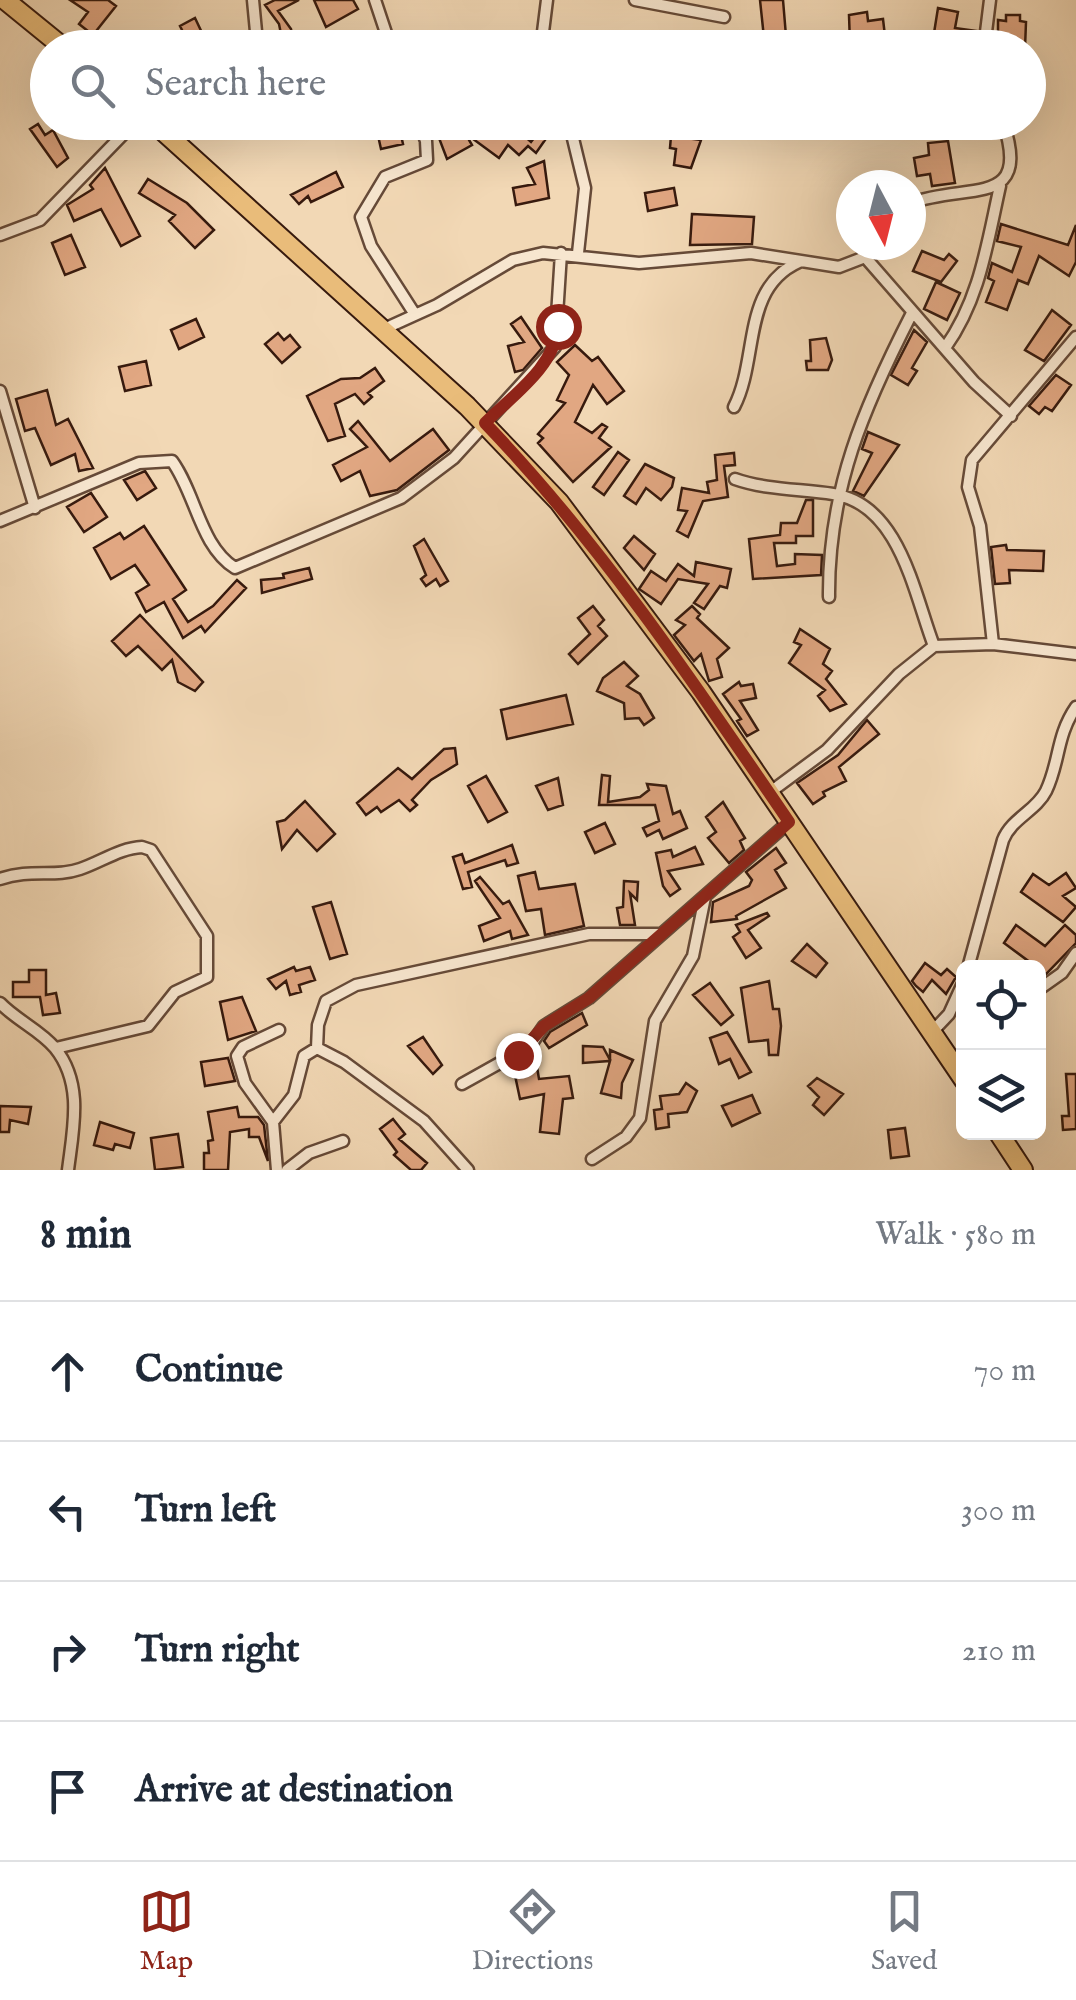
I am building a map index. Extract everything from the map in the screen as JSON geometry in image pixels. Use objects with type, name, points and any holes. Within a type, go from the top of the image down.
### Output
[{"type":"main road","points":[[5,0],[42,30]]},
{"type":"main road","points":[[173,140],[485,423],[559,502],[700,692],[956,1068]]},
{"type":"main road","points":[[1003,1140],[1022,1170]]},
{"type":"street","points":[[253,0],[258,30]]},
{"type":"street","points":[[375,0],[385,30]]},
{"type":"street","points":[[543,30],[547,0]]},
{"type":"street","points":[[635,0],[724,17]]},
{"type":"street","points":[[986,30],[990,0]]},
{"type":"street","points":[[0,235],[40,220],[118,140]]},
{"type":"street","points":[[414,313],[370,246],[361,217],[384,177],[426,160],[426,140]]},
{"type":"street","points":[[574,140],[585,188],[578,253]]},
{"type":"street","points":[[945,348],[966,319],[978,288],[1000,186],[1012,160],[1007,140]]},
{"type":"street","points":[[926,199],[964,189],[1000,186]]},
{"type":"street","points":[[384,329],[438,305],[512,260],[561,253],[639,263],[751,253],[839,266],[856,260]]},
{"type":"street","points":[[0,522],[139,462],[172,461],[222,560],[235,568],[401,498],[454,458],[555,347],[561,253]]},
{"type":"street","points":[[867,260],[1012,416]]},
{"type":"street","points":[[734,407],[745,382],[758,303],[778,274],[800,262]]},
{"type":"street","points":[[829,596],[830,544],[860,419],[912,313]]},
{"type":"street","points":[[993,644],[980,526],[968,486],[972,460],[1076,337]]},
{"type":"street","points":[[0,391],[35,508]]},
{"type":"street","points":[[735,480],[753,486],[840,494],[887,524],[934,646]]},
{"type":"street","points":[[769,793],[827,750],[899,674],[934,646],[993,644],[1076,654]]},
{"type":"street","points":[[970,960],[1003,840],[1012,823],[1042,798],[1056,744],[1076,706]]},
{"type":"street","points":[[462,1084],[518,1055],[544,1026],[589,998],[789,822]]},
{"type":"street","points":[[0,879],[37,869],[53,873],[78,870],[142,846],[152,850],[208,936],[207,977],[175,992],[148,1026],[56,1048]]},
{"type":"street","points":[[592,1159],[626,1137],[640,1118],[655,1022],[693,956],[706,896]]},
{"type":"street","points":[[318,1048],[318,1025],[326,1002],[356,985],[590,934],[662,934]]},
{"type":"street","points":[[1046,984],[1062,973],[1076,953]]},
{"type":"street","points":[[932,1032],[949,1014],[956,999]]},
{"type":"street","points":[[0,1003],[56,1048],[76,1099],[68,1170]]},
{"type":"street","points":[[277,1170],[273,1122],[245,1083],[237,1056],[243,1047],[279,1030]]},
{"type":"street","points":[[273,1122],[294,1095],[304,1056],[318,1048]]},
{"type":"street","points":[[318,1048],[344,1062],[424,1120],[468,1170]]},
{"type":"street","points":[[287,1170],[309,1153],[343,1141]]},
{"type":"building","points":[[70,0],[108,0],[116,6],[97,30],[87,30],[79,24],[88,12]]},
{"type":"building","points":[[275,0],[299,0],[278,11],[291,30],[280,30],[265,5]]},
{"type":"building","points":[[314,0],[353,0],[358,9],[326,27]]},
{"type":"building","points":[[760,0],[783,0],[786,30],[763,30]]},
{"type":"building","points":[[938,8],[958,12],[955,28],[970,30],[934,30]]},
{"type":"building","points":[[867,12],[868,21],[883,19],[884,30],[850,30],[849,15]]},
{"type":"building","points":[[1006,15],[1020,15],[1020,21],[1026,22],[1026,30],[998,30],[998,20],[1006,21]]},
{"type":"building","points":[[195,18],[201,30],[182,30],[180,26]]},
{"type":"building","points":[[38,140],[58,140],[68,158],[57,167]]},
{"type":"building","points":[[379,140],[402,140],[403,144],[381,149]]},
{"type":"building","points":[[440,140],[469,140],[472,145],[447,159]]},
{"type":"building","points":[[475,140],[545,140],[536,153],[528,146],[519,155],[508,145],[499,158]]},
{"type":"building","points":[[671,140],[701,140],[691,168],[674,165],[676,149],[670,148]]},
{"type":"building","points":[[948,141],[955,183],[932,186],[926,170],[916,170],[914,158],[929,155],[928,143]]},
{"type":"building","points":[[544,161],[549,198],[516,205],[513,188],[535,184],[527,168]]},
{"type":"building","points":[[105,168],[140,236],[121,246],[101,209],[74,221],[67,205],[93,189],[90,185]]},
{"type":"building","points":[[336,172],[343,187],[311,202],[308,196],[299,204],[291,195]]},
{"type":"building","points":[[148,179],[187,203],[214,230],[195,248],[169,221],[175,215],[139,193]]},
{"type":"building","points":[[674,188],[677,205],[648,211],[645,193]]},
{"type":"building","points":[[692,214],[754,217],[752,244],[690,245]]},
{"type":"building","points":[[1001,224],[1068,245],[1076,225],[1076,262],[1069,276],[1039,256],[1028,284],[1018,280],[1007,310],[986,302],[994,281],[988,278],[992,263],[1012,272],[1021,247],[997,241]]},
{"type":"building","points":[[71,235],[85,267],[65,275],[52,243]]},
{"type":"building","points":[[926,253],[944,260],[949,254],[957,261],[941,282],[913,271],[918,260],[926,260]]},
{"type":"building","points":[[936,282],[960,293],[947,320],[924,309]]},
{"type":"building","points":[[1052,310],[1071,325],[1044,361],[1025,350]]},
{"type":"building","points":[[521,317],[542,348],[523,370],[515,372],[508,346],[524,342],[511,324]]},
{"type":"building","points":[[196,319],[204,337],[179,349],[171,330]]},
{"type":"building","points":[[914,330],[927,342],[912,368],[917,371],[908,385],[891,375]]},
{"type":"building","points":[[278,333],[284,340],[290,335],[300,347],[282,363],[265,344]]},
{"type":"building","points":[[826,338],[832,360],[828,370],[807,370],[806,361],[811,361],[810,340]]},
{"type":"building","points":[[575,345],[592,361],[598,357],[624,391],[607,404],[593,385],[575,422],[592,433],[602,424],[607,427],[599,438],[611,447],[573,482],[538,443],[543,438],[538,434],[565,403],[557,400],[569,375],[557,362]]},
{"type":"building","points":[[146,361],[151,385],[125,391],[119,367]]},
{"type":"building","points":[[375,368],[384,381],[368,393],[372,397],[364,404],[355,394],[335,404],[345,436],[328,441],[307,396],[341,379],[360,378]]},
{"type":"building","points":[[1056,375],[1071,385],[1052,411],[1045,407],[1039,414],[1029,406]]},
{"type":"building","points":[[47,390],[56,425],[68,419],[93,468],[79,471],[75,454],[51,465],[35,428],[25,431],[16,399]]},
{"type":"building","points":[[358,421],[390,461],[433,429],[449,450],[397,490],[370,496],[360,471],[341,481],[333,465],[367,447],[350,429]]},
{"type":"building","points":[[868,432],[899,445],[864,496],[853,491],[872,453],[862,449]]},
{"type":"building","points":[[618,452],[629,460],[604,495],[593,487]]},
{"type":"building","points":[[734,453],[735,465],[724,466],[728,497],[703,501],[688,537],[677,531],[687,511],[678,510],[682,488],[709,493],[707,482],[717,480],[715,455]]},
{"type":"building","points":[[645,464],[674,478],[672,487],[661,500],[646,488],[636,504],[624,496]]},
{"type":"building","points":[[145,471],[156,488],[137,500],[124,480]]},
{"type":"building","points":[[91,493],[107,517],[84,532],[67,507]]},
{"type":"building","points":[[806,500],[813,500],[813,536],[796,536],[796,543],[774,543],[777,566],[795,564],[795,554],[822,555],[821,575],[753,579],[749,539],[780,535],[781,523],[797,523]]},
{"type":"building","points":[[144,526],[186,590],[173,599],[188,622],[213,606],[237,580],[246,588],[205,632],[201,626],[183,638],[164,602],[146,612],[136,593],[149,585],[135,565],[111,579],[94,548],[120,533],[124,539]]},
{"type":"building","points":[[634,536],[655,554],[644,570],[624,548]]},
{"type":"building","points":[[424,539],[448,581],[440,586],[436,579],[426,586],[421,579],[426,575],[414,546]]},
{"type":"building","points":[[1006,545],[1007,550],[1044,551],[1043,571],[1009,570],[1010,583],[995,584],[991,547]]},
{"type":"building","points":[[696,562],[731,569],[727,588],[720,586],[704,609],[694,603],[708,584],[678,579],[661,604],[639,589],[651,571],[666,581],[678,564],[694,576]]},
{"type":"building","points":[[309,568],[312,579],[262,593],[261,580],[284,578],[283,574]]},
{"type":"building","points":[[593,606],[604,620],[598,626],[607,636],[578,664],[569,654],[590,634],[578,618]]},
{"type":"building","points":[[692,606],[700,614],[697,618],[729,648],[717,659],[722,677],[709,681],[701,654],[694,661],[674,635],[685,625],[676,620]]},
{"type":"building","points":[[140,615],[203,682],[195,691],[178,682],[172,660],[162,670],[138,646],[126,656],[112,641]]},
{"type":"building","points":[[800,629],[830,649],[823,664],[832,671],[826,679],[846,704],[830,711],[818,696],[825,690],[789,663],[801,645],[794,642]]},
{"type":"building","points":[[624,662],[638,676],[627,686],[640,694],[654,718],[644,725],[639,718],[625,719],[624,703],[597,691],[603,678]]},
{"type":"building","points":[[739,682],[741,686],[753,684],[756,698],[740,701],[758,730],[747,736],[737,721],[741,719],[723,694]]},
{"type":"building","points":[[566,695],[573,724],[507,739],[501,710]]},
{"type":"building","points":[[867,720],[879,734],[839,767],[846,781],[823,792],[825,796],[813,804],[797,783],[838,755]]},
{"type":"building","points":[[455,748],[457,764],[431,780],[412,800],[417,805],[410,811],[399,800],[381,812],[377,807],[366,815],[357,803],[398,768],[412,779],[444,749]]},
{"type":"building","points":[[602,775],[610,776],[608,802],[640,797],[649,790],[647,784],[666,786],[673,814],[680,811],[687,828],[663,839],[659,830],[647,836],[643,828],[659,821],[655,805],[599,805]]},
{"type":"building","points":[[486,776],[507,812],[488,822],[468,786]]},
{"type":"building","points":[[558,778],[563,805],[548,810],[536,786]]},
{"type":"building","points":[[305,801],[335,834],[317,851],[297,830],[282,849],[277,822],[285,820]]},
{"type":"building","points":[[723,802],[745,838],[740,841],[744,850],[729,863],[708,838],[716,832],[706,817]]},
{"type":"building","points":[[605,823],[615,844],[595,853],[585,832]]},
{"type":"building","points":[[512,845],[518,863],[507,866],[505,860],[468,872],[472,887],[463,889],[453,857],[462,854],[465,863]]},
{"type":"building","points":[[695,847],[703,864],[668,871],[680,889],[670,896],[663,886],[656,853],[671,850],[673,857]]},
{"type":"building","points":[[776,848],[786,863],[775,870],[786,888],[736,916],[737,919],[711,922],[713,902],[749,886],[752,880],[746,872]]},
{"type":"building","points":[[535,872],[539,889],[575,884],[584,926],[545,935],[541,909],[526,911],[518,876]]},
{"type":"building","points":[[1066,873],[1076,888],[1063,896],[1076,907],[1063,922],[1021,892],[1033,874],[1049,885]]},
{"type":"building","points":[[480,877],[503,904],[509,901],[528,935],[512,939],[510,931],[484,941],[479,926],[500,918],[475,881]]},
{"type":"building","points":[[624,881],[638,882],[637,900],[630,893],[635,925],[620,925],[617,908],[623,907]]},
{"type":"building","points":[[331,902],[347,954],[330,959],[313,907]]},
{"type":"building","points":[[767,913],[769,916],[748,930],[761,948],[746,958],[733,937],[740,932],[736,925]]},
{"type":"building","points":[[1016,925],[1045,946],[1065,925],[1076,935],[1076,943],[1046,974],[1046,960],[1027,960],[1004,943]]},
{"type":"building","points":[[807,944],[827,963],[816,977],[792,961]]},
{"type":"building","points":[[925,963],[941,975],[947,969],[956,977],[946,994],[932,980],[923,992],[912,981]]},
{"type":"building","points":[[294,967],[296,971],[310,967],[315,980],[299,985],[301,992],[290,995],[286,981],[276,989],[268,979]]},
{"type":"building","points":[[29,970],[46,970],[46,995],[56,993],[60,1013],[43,1015],[40,997],[13,997],[13,982],[29,982]]},
{"type":"building","points":[[769,981],[773,1009],[779,1009],[778,1055],[769,1055],[768,1040],[749,1042],[741,988]]},
{"type":"building","points":[[710,983],[733,1015],[721,1025],[693,995]]},
{"type":"building","points":[[242,997],[256,1031],[228,1040],[220,1002]]},
{"type":"building","points":[[582,1013],[587,1025],[549,1048],[544,1041],[550,1032]]},
{"type":"building","points":[[727,1032],[751,1072],[739,1078],[730,1059],[719,1064],[710,1038]]},
{"type":"building","points":[[423,1037],[442,1065],[433,1074],[408,1046]]},
{"type":"building","points":[[583,1046],[603,1047],[610,1060],[610,1050],[633,1060],[622,1083],[621,1098],[601,1093],[610,1061],[583,1063]]},
{"type":"building","points":[[228,1058],[235,1081],[205,1086],[201,1062]]},
{"type":"building","points":[[536,1061],[539,1079],[569,1076],[573,1098],[563,1099],[559,1134],[540,1132],[544,1094],[520,1099],[513,1066]]},
{"type":"building","points":[[1066,1074],[1076,1074],[1076,1129],[1063,1130],[1062,1116],[1069,1116]]},
{"type":"building","points":[[817,1078],[843,1094],[824,1115],[813,1105],[819,1097],[808,1086]]},
{"type":"building","points":[[686,1083],[697,1091],[687,1112],[668,1114],[669,1127],[656,1129],[654,1110],[662,1109],[660,1096],[679,1094]]},
{"type":"building","points":[[752,1095],[760,1113],[732,1126],[722,1106]]},
{"type":"building","points":[[0,1106],[31,1107],[28,1124],[10,1120],[9,1132],[0,1132]]},
{"type":"building","points":[[237,1107],[239,1117],[258,1117],[264,1125],[268,1161],[259,1137],[249,1137],[249,1129],[230,1132],[228,1170],[204,1170],[204,1153],[209,1153],[208,1141],[213,1140],[208,1112]]},
{"type":"building","points":[[393,1119],[405,1134],[399,1139],[427,1163],[421,1170],[411,1170],[394,1155],[397,1152],[380,1129]]},
{"type":"building","points":[[100,1122],[134,1133],[130,1148],[115,1144],[113,1150],[94,1145]]},
{"type":"building","points":[[905,1128],[909,1156],[891,1158],[888,1130]]},
{"type":"building","points":[[178,1134],[183,1167],[155,1170],[151,1138]]},
{"type":"route","points":[[518,1055],[544,1026],[589,998],[789,822],[700,692],[559,502],[485,423],[547,361],[555,347],[558,326]]}]
